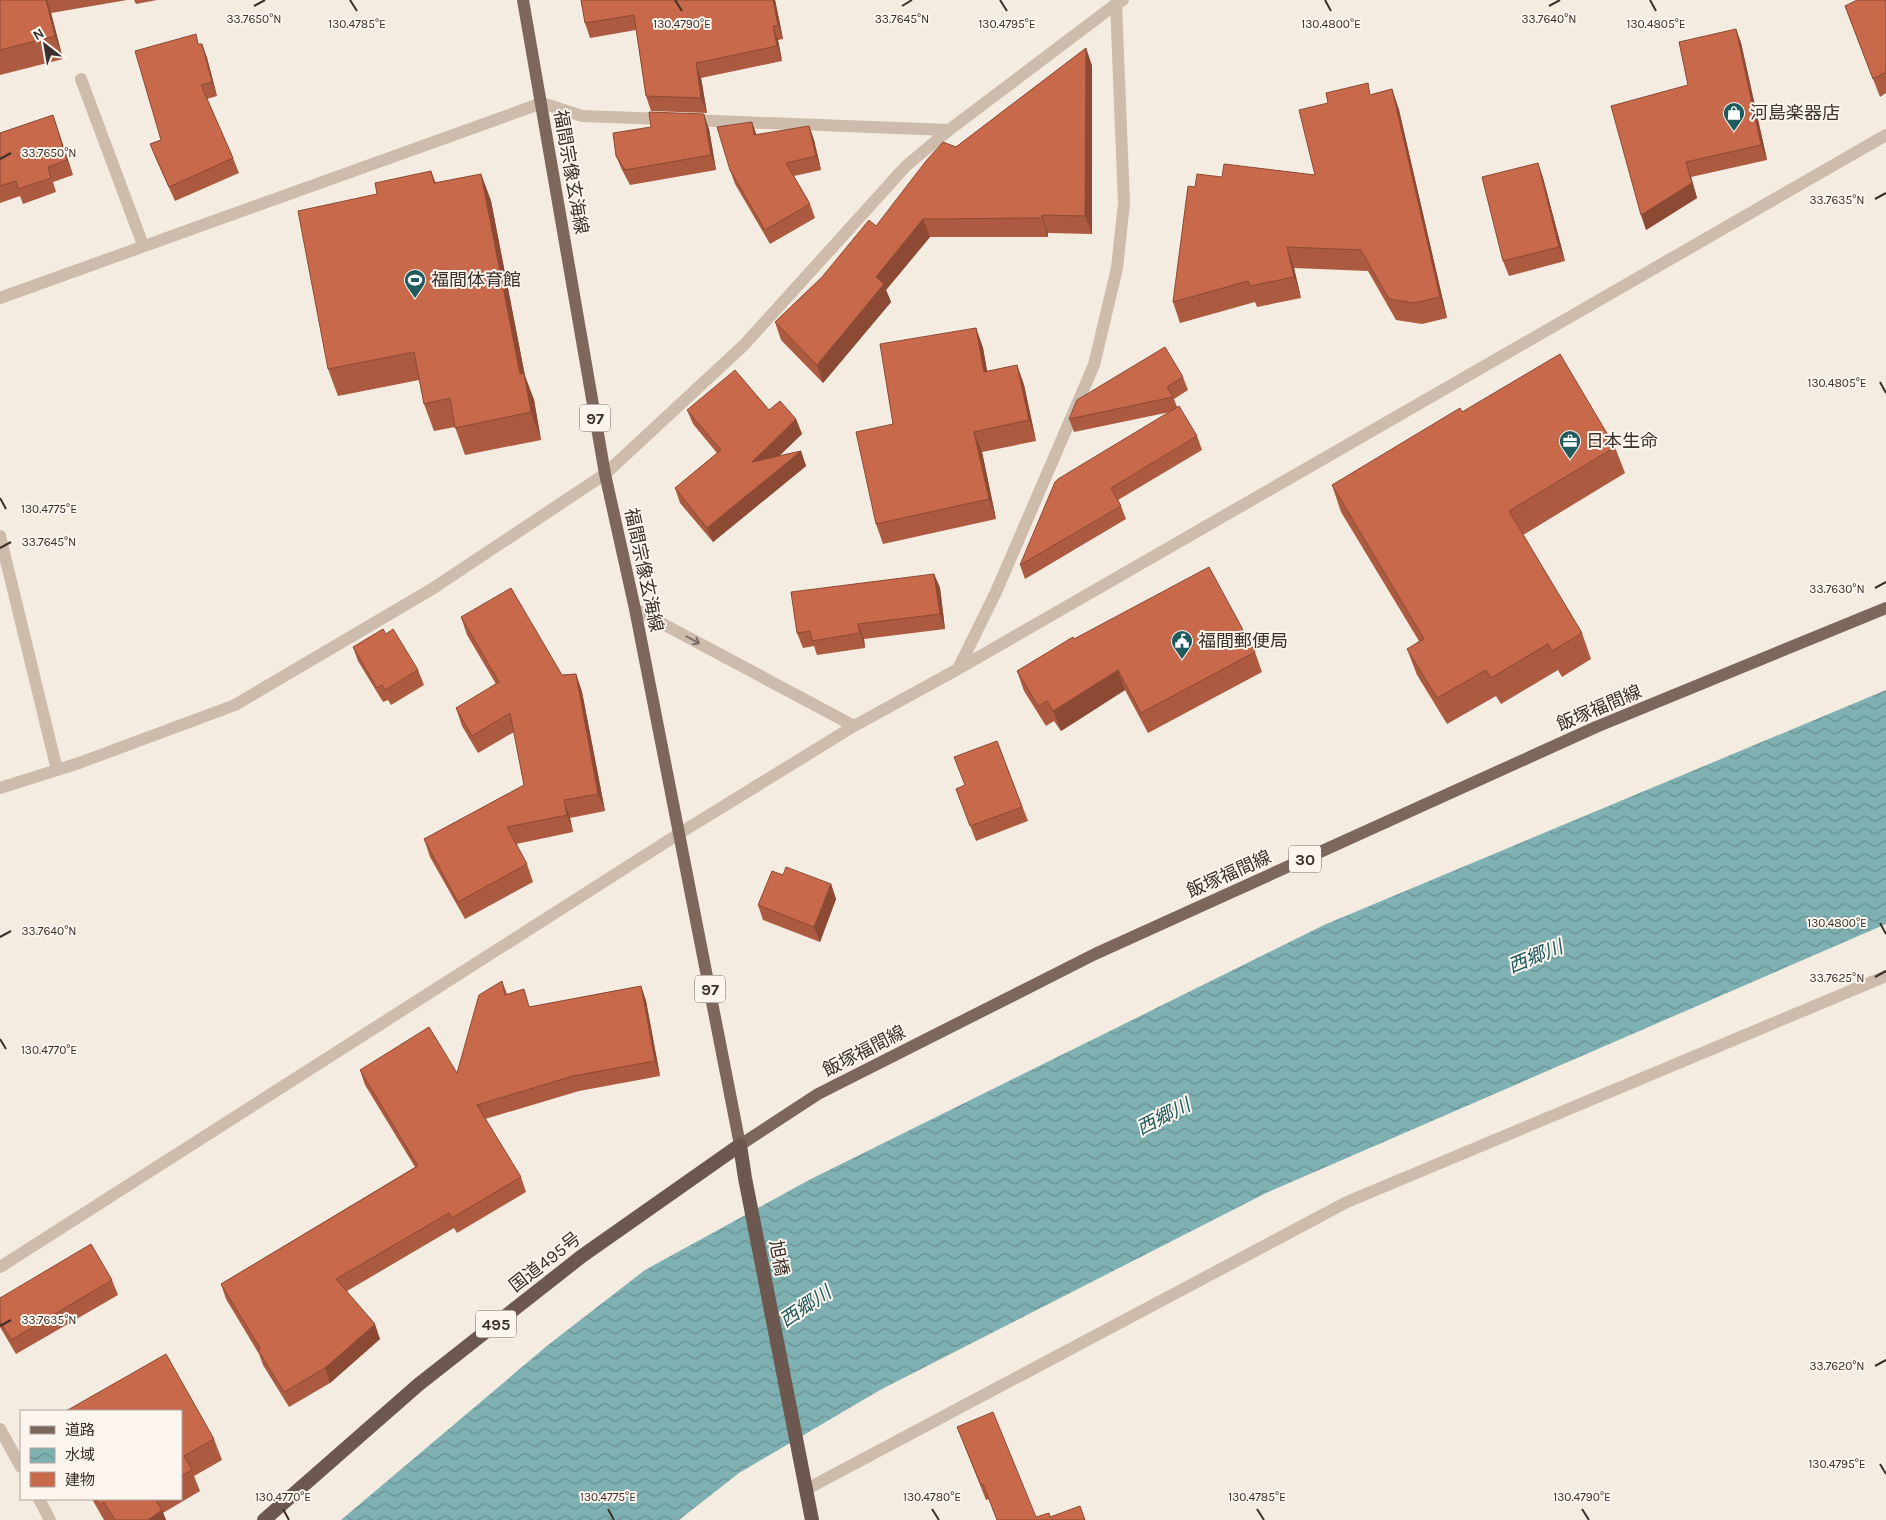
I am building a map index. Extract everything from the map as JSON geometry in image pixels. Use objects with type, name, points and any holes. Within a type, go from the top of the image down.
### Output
[{"type":"highway","name":"旭橋","points":[[740,1145],[744,1178],[805,1490]]},
{"type":"highway","name":"国道495号","points":[[264,1520],[418,1386],[582,1256],[740,1145]]},
{"type":"highway","points":[[805,1490],[812,1520]]},
{"type":"main road","name":"福間宗像玄海線","points":[[522,0],[542,103],[605,474],[635,608],[740,1145]]},
{"type":"main road","name":"飯塚福間線","points":[[740,1145],[818,1094],[1095,954],[1596,727],[1886,608]]},
{"type":"street","points":[[0,788],[57,770],[235,705],[432,589],[605,474],[744,345],[906,166],[949,130],[1119,1]]},
{"type":"street","points":[[958,670],[1004,574],[1094,365],[1117,268],[1124,203],[1119,1]]},
{"type":"street","points":[[81,79],[143,246]]},
{"type":"street","points":[[0,298],[542,103],[582,116],[949,130]]},
{"type":"street","points":[[0,1267],[680,833],[854,726],[958,670],[1886,135]]},
{"type":"street","points":[[0,536],[57,770]]},
{"type":"street","points":[[635,608],[854,726]]},
{"type":"street","points":[[805,1490],[1347,1202],[1886,976]]},
{"type":"street","points":[[0,1429],[20,1466]]},
{"type":"street","points":[[39,1500],[50,1520]]},
{"type":"water","name":"西郷川","points":[[1886,690],[1886,924],[1266,1193],[880,1390],[739,1473],[679,1520],[341,1520],[548,1345],[645,1270],[811,1179],[1324,925]]},
{"type":"building","points":[[0,0],[46,0],[55,36],[0,50]]},
{"type":"building","points":[[581,0],[773,0],[778,25],[773,26],[777,46],[696,63],[701,98],[646,96],[634,15],[585,23]]},
{"type":"building","points":[[1857,0],[1886,0],[1886,72],[1873,79],[1845,6]]},
{"type":"building","points":[[1736,29],[1761,145],[1686,162],[1692,183],[1641,215],[1611,106],[1688,85],[1679,42]]},
{"type":"building","points":[[196,34],[198,44],[202,44],[212,82],[201,85],[233,158],[169,187],[150,144],[161,140],[135,51]]},
{"type":"building","points":[[1086,48],[1085,216],[1042,215],[1042,218],[923,219],[876,277],[884,284],[817,365],[775,322],[822,277],[869,220],[876,226],[943,142],[956,147]]},
{"type":"building","points":[[1368,83],[1370,95],[1392,89],[1440,297],[1414,303],[1389,299],[1361,250],[1287,247],[1294,277],[1250,286],[1248,281],[1173,302],[1188,186],[1195,187],[1197,174],[1222,177],[1224,164],[1315,175],[1299,110],[1328,103],[1326,93]]},
{"type":"building","points":[[649,112],[704,114],[711,155],[625,170],[616,156],[613,133],[651,127]]},
{"type":"building","points":[[53,115],[67,160],[48,167],[51,178],[18,189],[16,181],[0,186],[0,133]]},
{"type":"building","points":[[752,122],[754,135],[809,126],[816,156],[786,163],[810,204],[765,230],[730,170],[717,127]]},
{"type":"building","points":[[1538,163],[1559,247],[1503,261],[1482,177]]},
{"type":"building","name":"福間体育館","points":[[431,171],[434,183],[481,174],[520,374],[524,373],[531,412],[455,428],[450,398],[424,404],[414,352],[328,369],[298,211],[377,194],[375,183]]},
{"type":"building","points":[[976,328],[984,372],[1017,365],[1029,420],[974,432],[989,499],[876,524],[856,432],[893,424],[880,344]]},
{"type":"building","points":[[1165,347],[1183,377],[1167,387],[1173,397],[1069,419],[1077,400]]},
{"type":"building","points":[[1560,354],[1615,447],[1509,511],[1582,633],[1552,651],[1548,644],[1491,678],[1486,670],[1437,698],[1407,649],[1424,639],[1332,485],[1460,408],[1462,412]]},
{"type":"building","points":[[735,370],[769,410],[780,401],[796,419],[752,462],[801,451],[707,528],[675,488],[721,450],[687,410]]},
{"type":"building","points":[[1179,406],[1197,436],[1111,488],[1121,506],[1020,565],[1055,482],[1058,479]]},
{"type":"building","points":[[1209,567],[1255,652],[1141,713],[1118,670],[1053,711],[1047,701],[1038,706],[1017,671],[1073,637],[1074,639]]},
{"type":"building","points":[[934,574],[940,614],[858,624],[860,633],[812,641],[810,631],[797,633],[791,592]]},
{"type":"building","points":[[511,588],[562,675],[576,674],[598,794],[564,800],[567,815],[507,827],[527,864],[458,902],[424,839],[524,785],[510,713],[472,736],[456,708],[499,682],[461,617]]},
{"type":"building","points":[[383,629],[386,634],[393,629],[418,670],[385,690],[382,685],[377,688],[353,647]]},
{"type":"building","points":[[997,741],[1022,807],[970,826],[956,789],[965,785],[954,757]]},
{"type":"building","points":[[786,867],[831,884],[814,927],[758,905],[772,871],[783,875]]},
{"type":"building","points":[[502,981],[505,995],[524,989],[529,1007],[641,986],[655,1061],[573,1076],[477,1105],[521,1177],[452,1218],[449,1213],[336,1279],[375,1324],[325,1368],[284,1392],[221,1284],[418,1166],[360,1070],[429,1027],[457,1073],[479,995]]},
{"type":"building","points":[[91,1244],[112,1280],[11,1340],[0,1321],[0,1298]]},
{"type":"building","points":[[166,1354],[214,1439],[184,1456],[192,1470],[182,1475],[182,1410],[68,1410]]},
{"type":"building","points":[[993,1412],[1036,1517],[1049,1513],[1050,1517],[1080,1506],[1085,1520],[997,1520],[957,1427]]},
{"type":"building","points":[[97,1500],[156,1500],[162,1510],[148,1520],[115,1520],[104,1502],[100,1505]]},
{"type":"place","name":"河島楽器店","points":[[1734,132]]},
{"type":"place","name":"福間体育館","points":[[415,299]]},
{"type":"place","name":"日本生命","points":[[1570,460]]},
{"type":"place","name":"福間郵便局","points":[[1182,660]]}]
